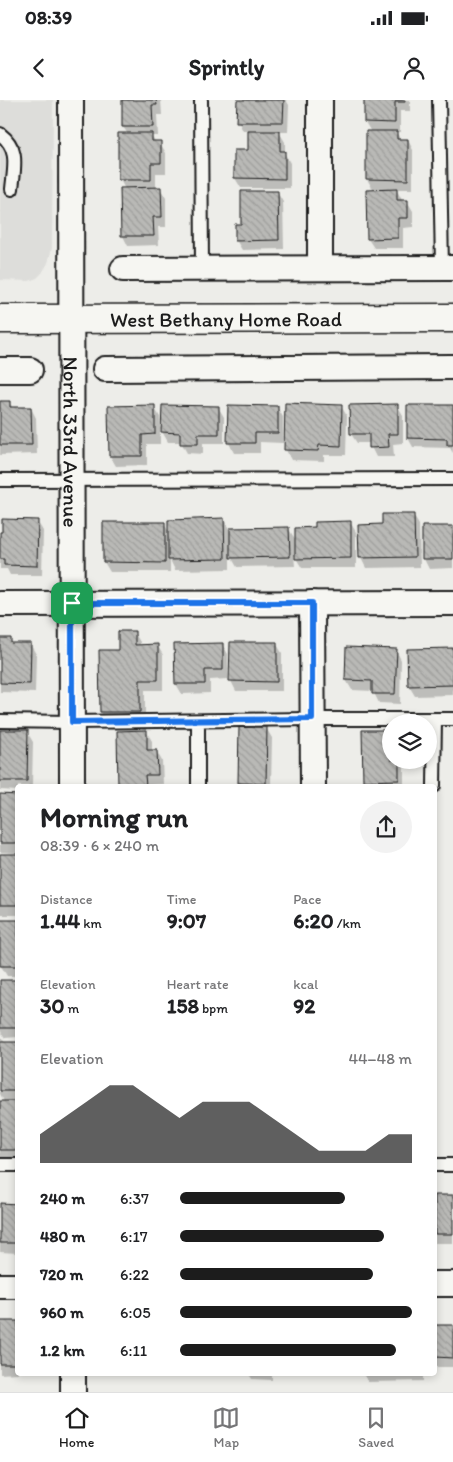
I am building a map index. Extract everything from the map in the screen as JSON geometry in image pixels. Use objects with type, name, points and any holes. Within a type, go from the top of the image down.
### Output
[{"type":"main road","name":"West Bethany Home Road","points":[[0,319],[453,318]]},
{"type":"street","name":"North 33rd Avenue","points":[[71,100],[72,784]]},
{"type":"street","points":[[320,100],[320,268]]},
{"type":"street","points":[[124,269],[447,268]]},
{"type":"street","points":[[105,369],[453,366]]},
{"type":"street","points":[[0,370],[30,370]]},
{"type":"street","points":[[312,603],[313,784]]},
{"type":"street","points":[[0,604],[453,603]]},
{"type":"street","points":[[437,1284],[453,1284]]},
{"type":"street","points":[[0,1286],[15,1286]]},
{"type":"street","points":[[73,1376],[74,1392]]},
{"type":"lane","points":[[201,100],[202,268]]},
{"type":"lane","points":[[439,100],[447,268]]},
{"type":"lane","points":[[0,134],[8,140],[14,151],[12,189]]},
{"type":"lane","points":[[0,480],[453,479]]},
{"type":"lane","points":[[0,721],[198,722],[382,719]]},
{"type":"lane","points":[[437,719],[453,719]]},
{"type":"lane","points":[[198,722],[198,784]]},
{"type":"lane","points":[[434,769],[434,784]]},
{"type":"lane","points":[[0,1165],[15,1165]]},
{"type":"lane","points":[[437,1165],[453,1165]]},
{"type":"shaded area","points":[[0,100],[53,100],[52,248],[48,263],[42,273],[37,278],[29,281],[0,280]]},
{"type":"building","points":[[122,100],[156,100],[157,105],[152,105],[153,127],[122,127]]},
{"type":"building","points":[[237,100],[284,100],[283,122],[236,122]]},
{"type":"building","points":[[364,100],[405,100],[405,102],[395,102],[395,123],[364,122]]},
{"type":"building","points":[[248,131],[280,131],[280,151],[285,151],[285,179],[234,178],[234,150],[248,150]]},
{"type":"building","points":[[366,131],[397,131],[397,139],[408,139],[408,180],[366,179]]},
{"type":"building","points":[[118,133],[152,133],[152,141],[161,141],[161,163],[151,163],[151,180],[118,180]]},
{"type":"building","points":[[161,187],[162,217],[153,217],[154,236],[121,236],[120,188]]},
{"type":"building","points":[[397,189],[397,200],[408,200],[408,218],[398,218],[398,238],[367,239],[366,190]]},
{"type":"building","points":[[241,191],[278,191],[279,240],[235,241],[235,224],[241,224]]},
{"type":"building","points":[[0,401],[10,401],[10,407],[31,407],[32,445],[0,445]]},
{"type":"building","points":[[285,403],[342,405],[341,446],[319,445],[318,451],[284,450]]},
{"type":"building","points":[[398,404],[398,434],[388,434],[389,447],[369,448],[369,434],[350,434],[349,405]]},
{"type":"building","points":[[155,405],[155,434],[142,435],[142,456],[109,456],[108,406]]},
{"type":"building","points":[[162,405],[219,406],[219,434],[198,434],[198,444],[180,444],[180,433],[161,432]]},
{"type":"building","points":[[228,405],[278,406],[278,433],[255,433],[255,443],[227,443]]},
{"type":"building","points":[[407,405],[453,405],[453,445],[447,445],[447,439],[407,438]]},
{"type":"building","points":[[382,514],[414,514],[415,557],[359,558],[358,525],[382,524]]},
{"type":"building","points":[[224,518],[225,559],[168,560],[168,520]]},
{"type":"building","points":[[2,519],[38,520],[37,566],[4,565],[4,559],[0,559]]},
{"type":"building","points":[[351,521],[351,558],[295,559],[295,528],[315,527],[315,522]]},
{"type":"building","points":[[103,522],[165,522],[165,563],[103,562]]},
{"type":"building","points":[[422,526],[453,526],[453,559],[422,559]]},
{"type":"building","points":[[289,527],[290,557],[230,558],[230,528]]},
{"type":"building","points":[[118,631],[135,631],[135,645],[158,644],[158,680],[140,680],[140,712],[100,712],[99,650],[118,650]]},
{"type":"building","points":[[0,638],[11,638],[11,643],[31,643],[30,684],[0,683]]},
{"type":"building","points":[[230,642],[277,642],[277,682],[229,681]]},
{"type":"building","points":[[223,643],[223,670],[205,670],[205,684],[175,684],[174,644]]},
{"type":"building","points":[[346,647],[397,649],[395,694],[372,694],[372,681],[345,680]]},
{"type":"building","points":[[453,648],[453,685],[408,686],[407,649]]},
{"type":"building","points":[[239,726],[267,727],[266,784],[238,783]]},
{"type":"building","points":[[0,730],[28,730],[27,781],[0,781]]},
{"type":"building","points":[[147,730],[147,750],[157,750],[158,775],[145,775],[146,784],[118,784],[117,731]]},
{"type":"building","points":[[362,730],[382,730],[382,769],[399,769],[399,780],[363,781]]},
{"type":"building","points":[[0,794],[15,795],[15,843],[0,843]]},
{"type":"building","points":[[0,854],[15,854],[15,905],[0,905]]},
{"type":"building","points":[[0,920],[15,920],[15,966],[0,966]]},
{"type":"building","points":[[0,980],[15,980],[15,1028],[0,1028]]},
{"type":"building","points":[[0,1042],[15,1042],[15,1091],[0,1091]]},
{"type":"building","points":[[0,1101],[15,1101],[15,1150],[0,1150]]},
{"type":"building","points":[[437,1195],[453,1195],[453,1234],[437,1234]]},
{"type":"building","points":[[0,1203],[15,1204],[15,1243],[0,1243]]},
{"type":"building","points":[[0,1321],[15,1321],[15,1364],[0,1364]]},
{"type":"building","points":[[437,1325],[453,1325],[453,1358],[437,1357]]},
{"type":"route","points":[[72,603],[312,603],[312,719],[198,722],[72,722],[72,603]]}]
